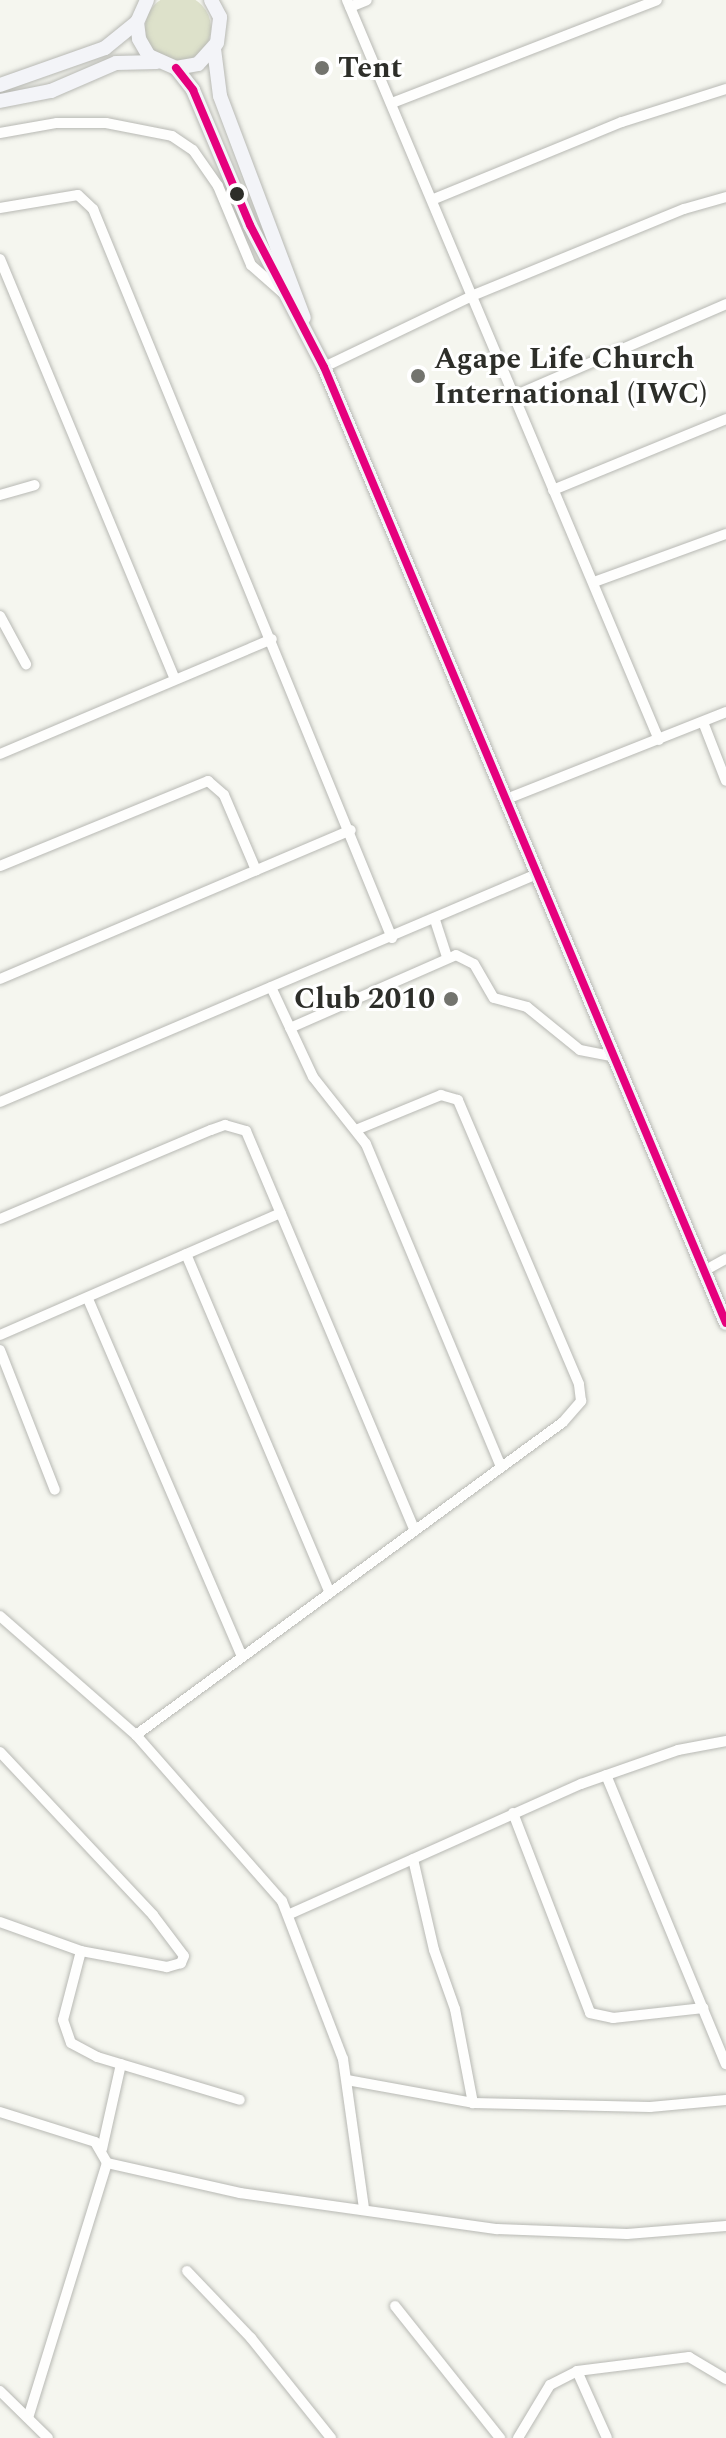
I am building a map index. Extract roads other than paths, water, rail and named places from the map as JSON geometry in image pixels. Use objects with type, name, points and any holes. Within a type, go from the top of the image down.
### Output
[{"type":"main road","points":[[211,0],[221,24],[214,49],[220,96],[298,294],[307,330]]},
{"type":"main road","points":[[0,85],[105,48],[137,22],[146,1]]},
{"type":"main road","points":[[137,22],[143,48],[157,62]]},
{"type":"main road","points":[[0,101],[51,91],[116,63],[157,62],[176,68],[198,64],[214,49]]},
{"type":"main road","points":[[176,68],[193,90],[285,295],[307,330],[324,367],[726,1323]]},
{"type":"street","points":[[367,0],[348,3],[434,199],[659,740]]},
{"type":"street","points":[[392,103],[657,0]]},
{"type":"street","points":[[434,199],[622,122],[726,89]]},
{"type":"street","points":[[0,133],[57,123],[106,123],[172,136],[193,150],[218,186],[251,265],[285,295]]},
{"type":"street","points":[[0,208],[78,195],[93,209],[351,830],[392,938]]},
{"type":"street","points":[[324,367],[474,295],[684,209],[726,197]]},
{"type":"street","points":[[0,259],[174,678]]},
{"type":"street","points":[[516,395],[726,304]]},
{"type":"street","points":[[553,490],[726,419]]},
{"type":"street","points":[[0,495],[35,485]]},
{"type":"street","points":[[594,582],[726,534]]},
{"type":"street","points":[[0,616],[26,664]]},
{"type":"street","points":[[0,754],[272,639]]},
{"type":"street","points":[[504,800],[726,712]]},
{"type":"street","points":[[703,722],[726,781]]},
{"type":"street","points":[[0,866],[208,781],[224,795],[256,870]]},
{"type":"street","points":[[0,979],[351,830]]},
{"type":"street","points":[[0,1102],[435,920],[537,874]]},
{"type":"street","points":[[435,920],[447,958]]},
{"type":"street","points":[[290,1028],[447,958],[466,958],[494,998],[527,1007],[580,1050],[616,1057]]},
{"type":"street","points":[[271,987],[313,1077],[358,1129],[501,1467]]},
{"type":"street","points":[[136,1735],[563,1422],[582,1395],[521,1241],[458,1100],[441,1095],[358,1129]]},
{"type":"street","points":[[0,1219],[225,1125],[246,1131],[414,1529]]},
{"type":"street","points":[[0,1335],[281,1213]]},
{"type":"street","points":[[186,1254],[330,1593]]},
{"type":"street","points":[[704,1271],[726,1259]]},
{"type":"street","points":[[88,1299],[242,1657]]},
{"type":"street","points":[[0,1350],[55,1490]]},
{"type":"street","points":[[0,1616],[136,1735],[248,1856],[290,1914],[330,2017],[347,2080],[364,2208]]},
{"type":"street","points":[[290,1914],[513,1813],[606,1775],[678,1750],[726,1741]]},
{"type":"street","points":[[0,1752],[153,1915],[184,1956],[181,1963],[167,1967],[81,1951],[0,1922]]},
{"type":"street","points":[[606,1775],[726,2064]]},
{"type":"street","points":[[513,1813],[590,2013],[613,2018],[703,2008]]},
{"type":"street","points":[[413,1859],[434,1950],[455,2009],[473,2103]]},
{"type":"street","points":[[81,1951],[64,2032],[88,2053],[240,2100]]},
{"type":"street","points":[[28,2418],[107,2163],[102,2149],[121,2064]]},
{"type":"street","points":[[347,2080],[473,2103],[650,2107],[726,2100]]},
{"type":"street","points":[[0,2112],[56,2127],[102,2149]]},
{"type":"street","points":[[107,2163],[240,2193],[559,2233],[726,2226]]},
{"type":"street","points":[[187,2271],[251,2338],[331,2438]]},
{"type":"street","points":[[395,2306],[500,2438]]},
{"type":"street","points":[[518,2438],[550,2385],[577,2371],[689,2357],[726,2379]]},
{"type":"street","points":[[577,2371],[607,2438]]},
{"type":"street","points":[[0,2391],[48,2438]]},
{"type":"place","name":"Tent","points":[[322,68]]},
{"type":"place","name":"Agape Life Church International (IWC)","points":[[418,376]]},
{"type":"place","name":"Club 2010","points":[[451,999]]}]
